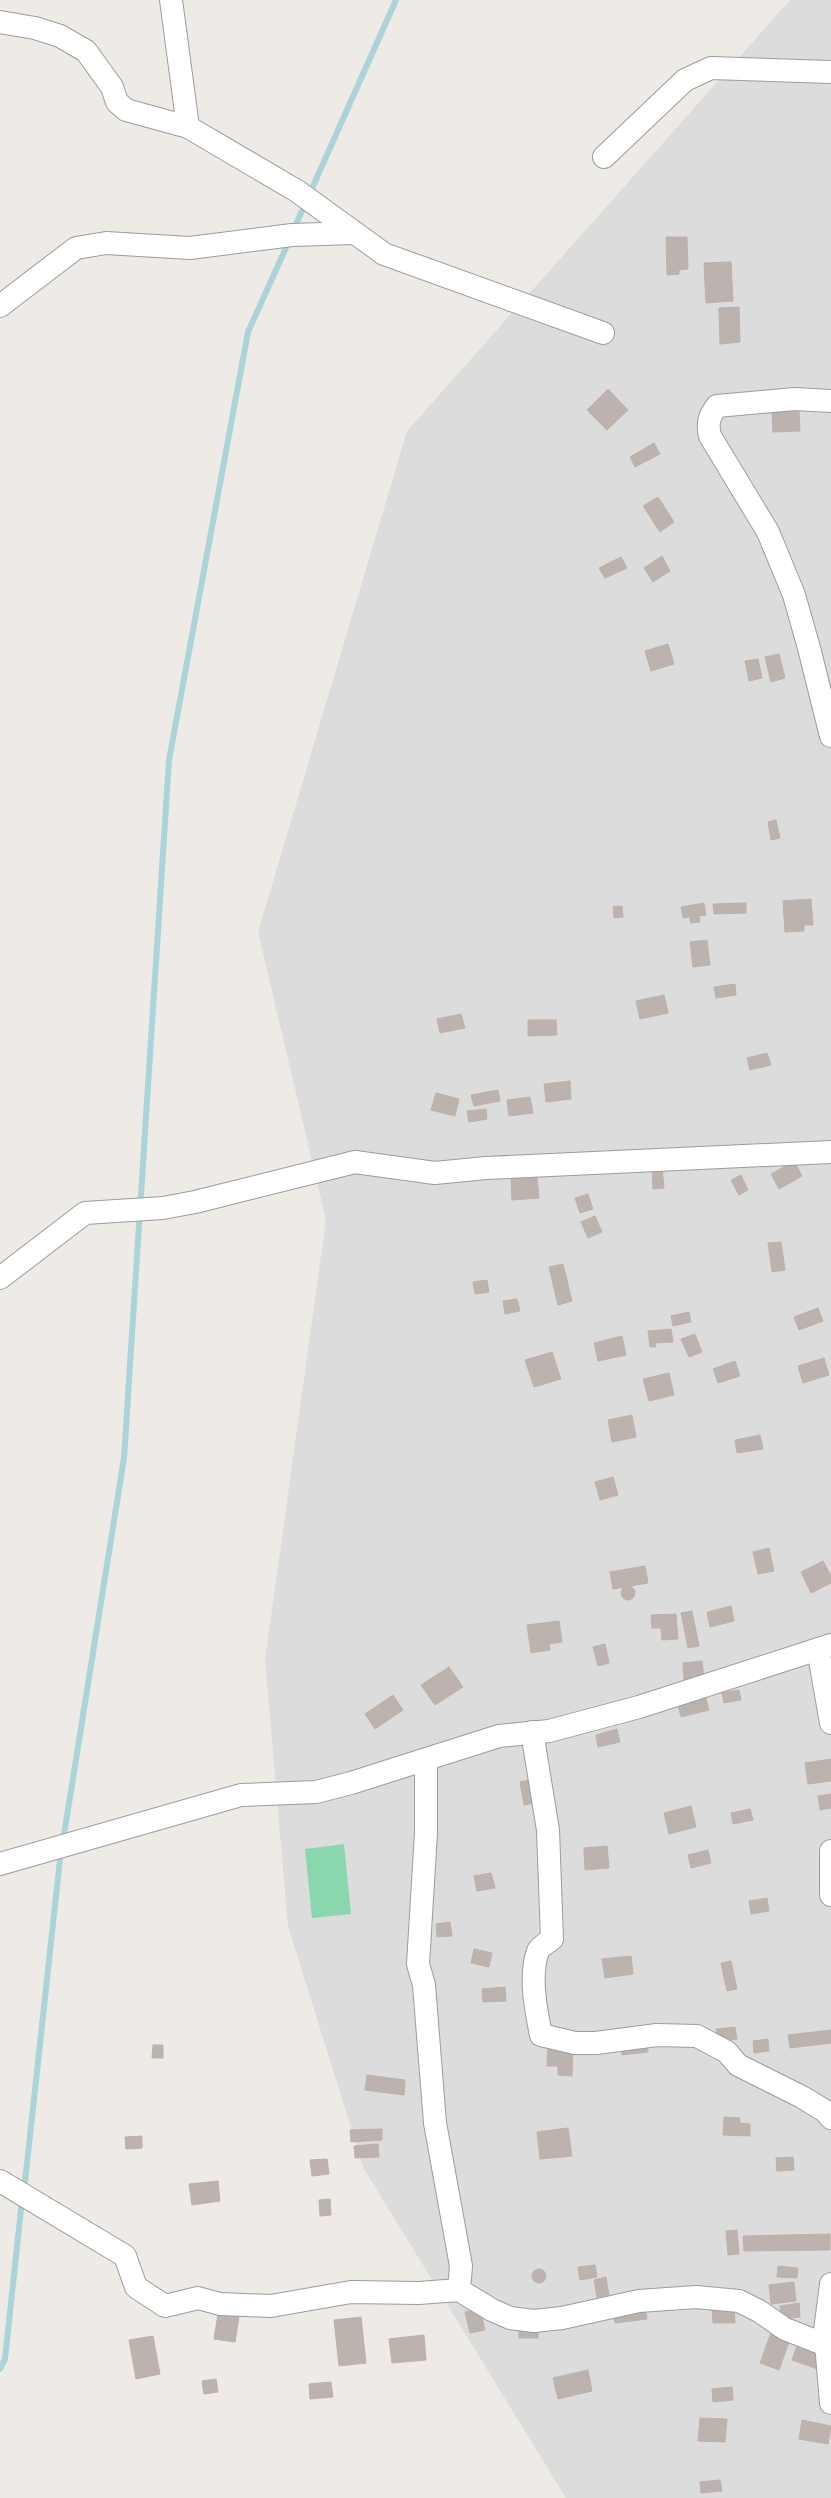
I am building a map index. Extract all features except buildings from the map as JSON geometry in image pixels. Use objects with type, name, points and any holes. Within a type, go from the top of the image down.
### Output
[{"type":"street","points":[[171,0],[188,127]]},
{"type":"street","points":[[0,22],[35,28],[60,36],[86,51],[112,87],[117,102],[126,110],[188,127],[297,191],[384,254],[603,333]]},
{"type":"street","points":[[604,157],[685,80],[711,68],[831,72]]},
{"type":"street","points":[[0,306],[76,248],[106,243],[190,248],[292,235],[355,233]]},
{"type":"street","points":[[831,401],[796,399],[717,406],[710,415],[708,427],[710,436],[771,539],[798,610],[831,736]]},
{"type":"street","points":[[0,1278],[85,1213],[163,1208],[195,1202],[356,1162],[434,1173],[486,1168],[831,1152]]},
{"type":"street","points":[[0,1864],[241,1795],[316,1792],[426,1760],[499,1736],[549,1731],[639,1707],[825,1647],[831,1722]]},
{"type":"street","points":[[532,1732],[548,1830],[551,1883],[552,1939],[539,1950],[535,1970],[534,2004],[541,2035],[575,2043],[589,2043],[657,2035],[697,2036],[727,2052],[738,2065],[825,2110],[831,2118]]},
{"type":"street","points":[[426,1760],[426,1833],[418,1964],[424,1985],[435,2123],[461,2266],[458,2290]]},
{"type":"street","points":[[831,1851],[831,1895]]},
{"type":"street","points":[[0,2181],[125,2256],[136,2288],[165,2306],[198,2298],[220,2304],[271,2306],[351,2292],[419,2293],[458,2290],[492,2310],[510,2318],[534,2321],[562,2318],[639,2301],[696,2297],[739,2302],[759,2312],[785,2329],[826,2345]]},
{"type":"street","points":[[831,2284],[826,2321],[826,2345],[831,2403]]},
{"type":"shaded area","points":[[790,0],[831,0],[831,2498],[566,2498],[364,2169],[288,1926],[265,1660],[326,1220],[258,932],[407,431]]},
{"type":"green space","points":[[344,1844],[351,1914],[312,1918],[305,1849]]},
{"type":"waterway","points":[[293,231],[396,0]]},
{"type":"waterway","points":[[63,1841],[124,1458],[169,760],[248,332],[289,241]]},
{"type":"waterway","points":[[24,2191],[61,1850]]},
{"type":"waterway","points":[[0,2369],[5,2359],[22,2200]]}]
